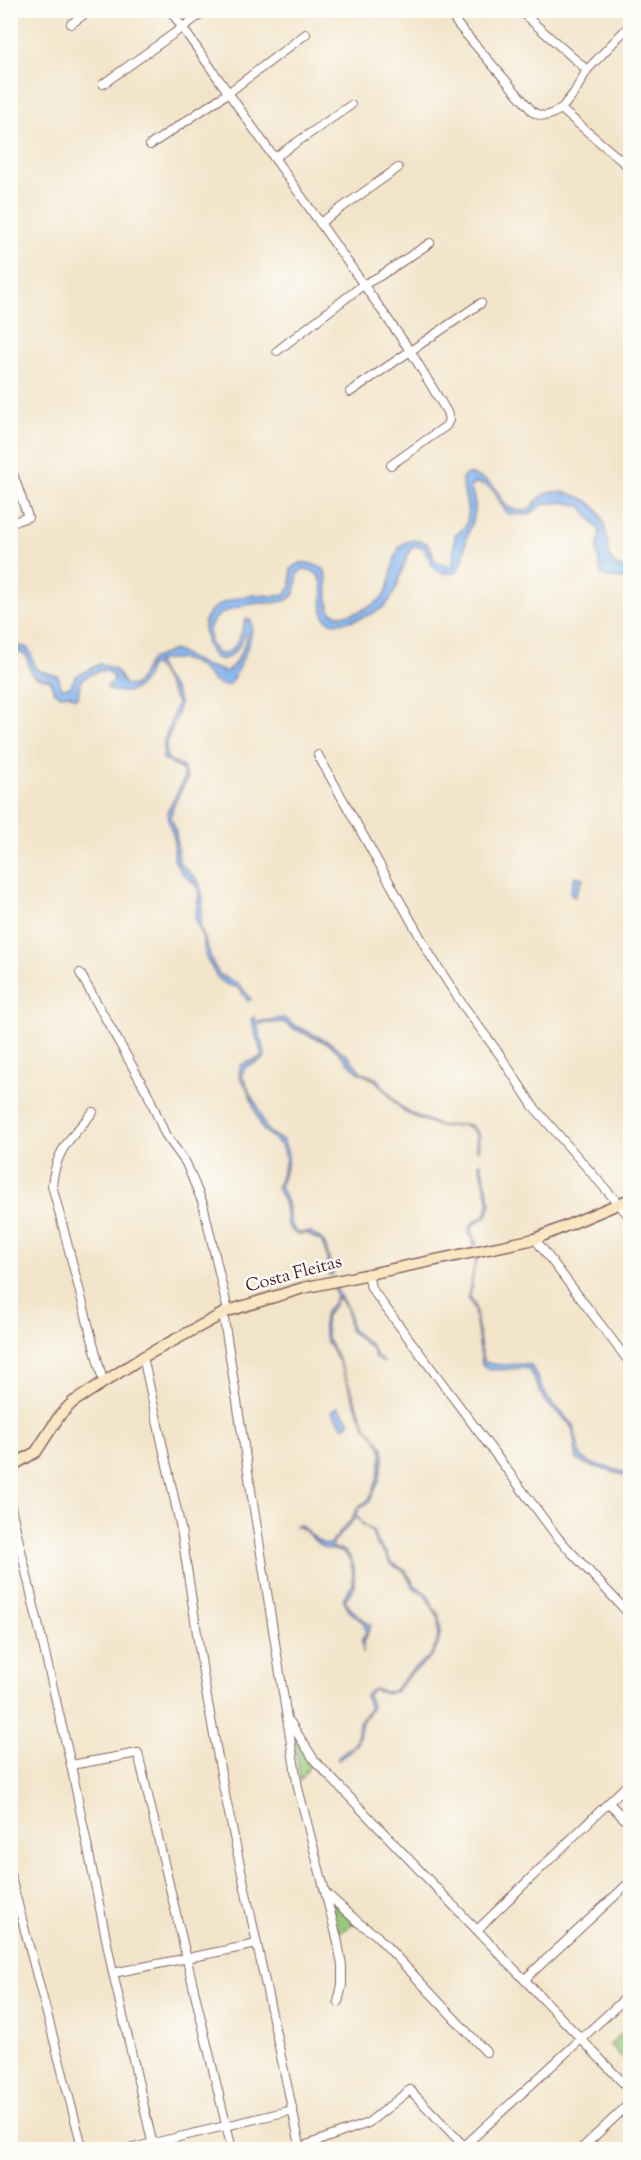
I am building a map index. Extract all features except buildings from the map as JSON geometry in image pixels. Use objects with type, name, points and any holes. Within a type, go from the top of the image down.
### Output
[{"type":"main road","name":"Costa Fleitas","points":[[10,1467],[36,1452],[60,1415],[73,1402],[143,1357],[226,1312],[303,1288],[535,1239],[630,1199]]},
{"type":"street","points":[[71,24],[90,10]]},
{"type":"street","points":[[170,10],[411,352],[447,412],[449,420],[446,426],[391,465]]},
{"type":"street","points":[[103,84],[207,10]]},
{"type":"street","points":[[459,10],[453,17],[458,25],[533,112],[541,117],[548,117],[561,109],[574,93],[587,70],[630,25]]},
{"type":"street","points":[[519,10],[587,70]]},
{"type":"street","points":[[150,145],[228,93],[306,34]]},
{"type":"street","points":[[274,158],[351,105]]},
{"type":"street","points":[[561,109],[630,168]]},
{"type":"street","points":[[320,223],[399,168]]},
{"type":"street","points":[[277,351],[363,285],[430,243]]},
{"type":"street","points":[[350,392],[481,303]]},
{"type":"street","points":[[10,465],[28,517],[10,523]]},
{"type":"street","points":[[318,755],[432,958],[462,1005],[500,1055],[533,1106],[630,1217]]},
{"type":"street","points":[[80,973],[148,1094],[165,1134],[186,1163],[203,1204],[226,1312],[298,1788],[342,1965],[342,1985],[338,2002]]},
{"type":"street","points":[[93,1112],[60,1152],[54,1169],[52,1185],[103,1381]]},
{"type":"street","points":[[535,1239],[630,1362]]},
{"type":"street","points":[[368,1273],[371,1288],[558,1538],[630,1615]]},
{"type":"street","points":[[143,1357],[181,1529],[210,1713],[301,2148],[368,2123],[410,2090],[464,2148],[630,1994]]},
{"type":"street","points":[[10,1503],[71,1765],[113,1973],[153,2146]]},
{"type":"street","points":[[288,1719],[315,1761],[583,2038],[630,2090]]},
{"type":"street","points":[[71,1765],[138,1754],[232,2150]]},
{"type":"street","points":[[477,1930],[630,1782]]},
{"type":"street","points":[[609,1803],[630,1825]]},
{"type":"street","points":[[10,1874],[83,2150]]},
{"type":"street","points":[[525,1979],[630,1882]]},
{"type":"street","points":[[325,1892],[358,1923],[376,1935],[486,2052]]},
{"type":"street","points":[[113,1973],[257,1944]]},
{"type":"street","points":[[580,2150],[630,2103]]},
{"type":"street","points":[[124,2150],[153,2146],[293,2110]]},
{"type":"green space","points":[[293,1734],[311,1759],[311,1764],[300,1781]]},
{"type":"green space","points":[[331,1901],[354,1923],[340,1933],[339,1933]]},
{"type":"green space","points":[[630,2026],[630,2065],[610,2045]]},
{"type":"water","points":[[467,474],[487,481],[507,507],[516,510],[528,510],[541,497],[551,492],[567,493],[587,501],[602,517],[612,561],[618,567],[630,568],[630,579],[607,578],[601,574],[597,550],[600,531],[581,506],[564,502],[544,504],[528,515],[508,514],[492,490],[482,484],[474,483],[471,486],[475,514],[467,537],[463,559],[456,573],[438,571],[434,568],[423,547],[413,546],[408,553],[396,589],[386,604],[362,618],[331,622],[325,618],[323,610],[321,580],[315,573],[304,569],[298,573],[295,593],[286,600],[237,607],[213,621],[209,637],[211,645],[218,654],[229,651],[233,647],[240,637],[246,619],[251,621],[249,644],[230,684],[216,683],[202,669],[188,661],[172,659],[156,662],[176,692],[179,703],[166,752],[168,759],[183,767],[187,779],[173,807],[171,817],[176,832],[179,862],[198,881],[201,889],[203,898],[200,926],[214,966],[220,975],[238,983],[251,999],[248,1001],[239,988],[226,984],[217,977],[206,958],[203,939],[195,918],[199,893],[195,884],[183,874],[174,860],[174,838],[168,820],[168,810],[184,779],[184,771],[163,759],[164,741],[177,703],[159,670],[152,664],[143,682],[125,692],[108,689],[107,686],[114,680],[112,675],[99,671],[80,682],[78,697],[75,698],[69,694],[61,695],[54,692],[50,680],[35,677],[31,673],[26,655],[18,651],[11,653],[11,647],[19,646],[28,649],[37,670],[58,676],[62,688],[70,687],[76,676],[100,664],[115,669],[125,685],[133,686],[138,682],[151,659],[174,650],[204,665],[226,672],[240,655],[248,634],[245,634],[235,652],[229,657],[217,658],[208,646],[204,630],[204,622],[209,613],[229,600],[255,595],[285,594],[291,587],[291,569],[299,564],[311,563],[324,569],[331,612],[344,615],[365,609],[385,594],[399,548],[406,542],[414,540],[427,543],[434,561],[449,566],[453,564],[455,535],[463,529],[467,518],[462,478]]},
{"type":"water","points":[[575,876],[583,878],[574,897],[570,892]]},
{"type":"water","points":[[254,1017],[256,1022],[284,1018],[331,1043],[349,1057],[362,1073],[377,1079],[400,1106],[412,1114],[441,1126],[466,1124],[478,1133],[479,1150],[477,1150],[476,1134],[469,1127],[463,1125],[440,1127],[404,1112],[375,1080],[358,1072],[331,1045],[283,1022],[257,1024],[265,1054],[264,1059],[244,1068],[242,1077],[268,1131],[283,1140],[288,1154],[288,1163],[280,1185],[287,1203],[290,1223],[297,1233],[311,1232],[323,1241],[333,1274],[329,1275],[326,1252],[321,1241],[309,1234],[295,1234],[287,1225],[285,1204],[277,1188],[286,1160],[281,1145],[262,1129],[246,1086],[241,1080],[239,1073],[241,1065],[262,1055],[251,1019]]},
{"type":"water","points":[[481,1163],[491,1204],[487,1216],[472,1226],[471,1231],[477,1245],[474,1246],[469,1234],[470,1227],[485,1215],[488,1205],[479,1164]]},
{"type":"water","points":[[479,1257],[474,1268],[470,1296],[475,1307],[482,1357],[485,1362],[496,1365],[531,1365],[548,1399],[574,1425],[580,1455],[588,1462],[630,1474],[630,1477],[577,1460],[572,1426],[545,1402],[529,1369],[498,1370],[482,1364],[474,1308],[468,1297],[476,1258]]},
{"type":"water","points":[[335,1285],[349,1311],[351,1329],[371,1345],[376,1356],[385,1363],[375,1358],[372,1349],[349,1330],[347,1308],[337,1297],[335,1304],[325,1317],[327,1338],[336,1354],[366,1426],[374,1436],[364,1424],[340,1364],[326,1339],[324,1317],[325,1312],[335,1301],[333,1286]]},
{"type":"water","points":[[338,1407],[350,1422],[344,1427],[332,1412]]},
{"type":"water","points":[[378,1441],[383,1447],[384,1458],[379,1481],[370,1501],[358,1509],[357,1516],[360,1521],[356,1517],[332,1544],[332,1548],[343,1550],[350,1557],[354,1567],[354,1588],[345,1600],[350,1608],[371,1626],[363,1642],[363,1653],[362,1639],[366,1632],[364,1623],[349,1611],[343,1598],[353,1584],[349,1559],[341,1552],[321,1546],[305,1531],[294,1526],[300,1525],[322,1543],[331,1543],[350,1521],[358,1507],[370,1497],[381,1463],[381,1450]]},
{"type":"water","points":[[367,1528],[373,1531],[376,1540],[391,1562],[406,1571],[414,1584],[429,1596],[433,1608],[439,1615],[441,1628],[438,1645],[433,1654],[412,1672],[396,1691],[387,1694],[373,1690],[367,1695],[372,1704],[371,1710],[363,1720],[358,1741],[351,1750],[338,1760],[338,1757],[354,1745],[359,1722],[370,1708],[365,1695],[374,1689],[385,1692],[393,1691],[412,1670],[430,1656],[437,1644],[439,1619],[426,1596],[414,1588],[404,1571],[390,1564],[386,1555],[376,1544],[372,1532]]}]
